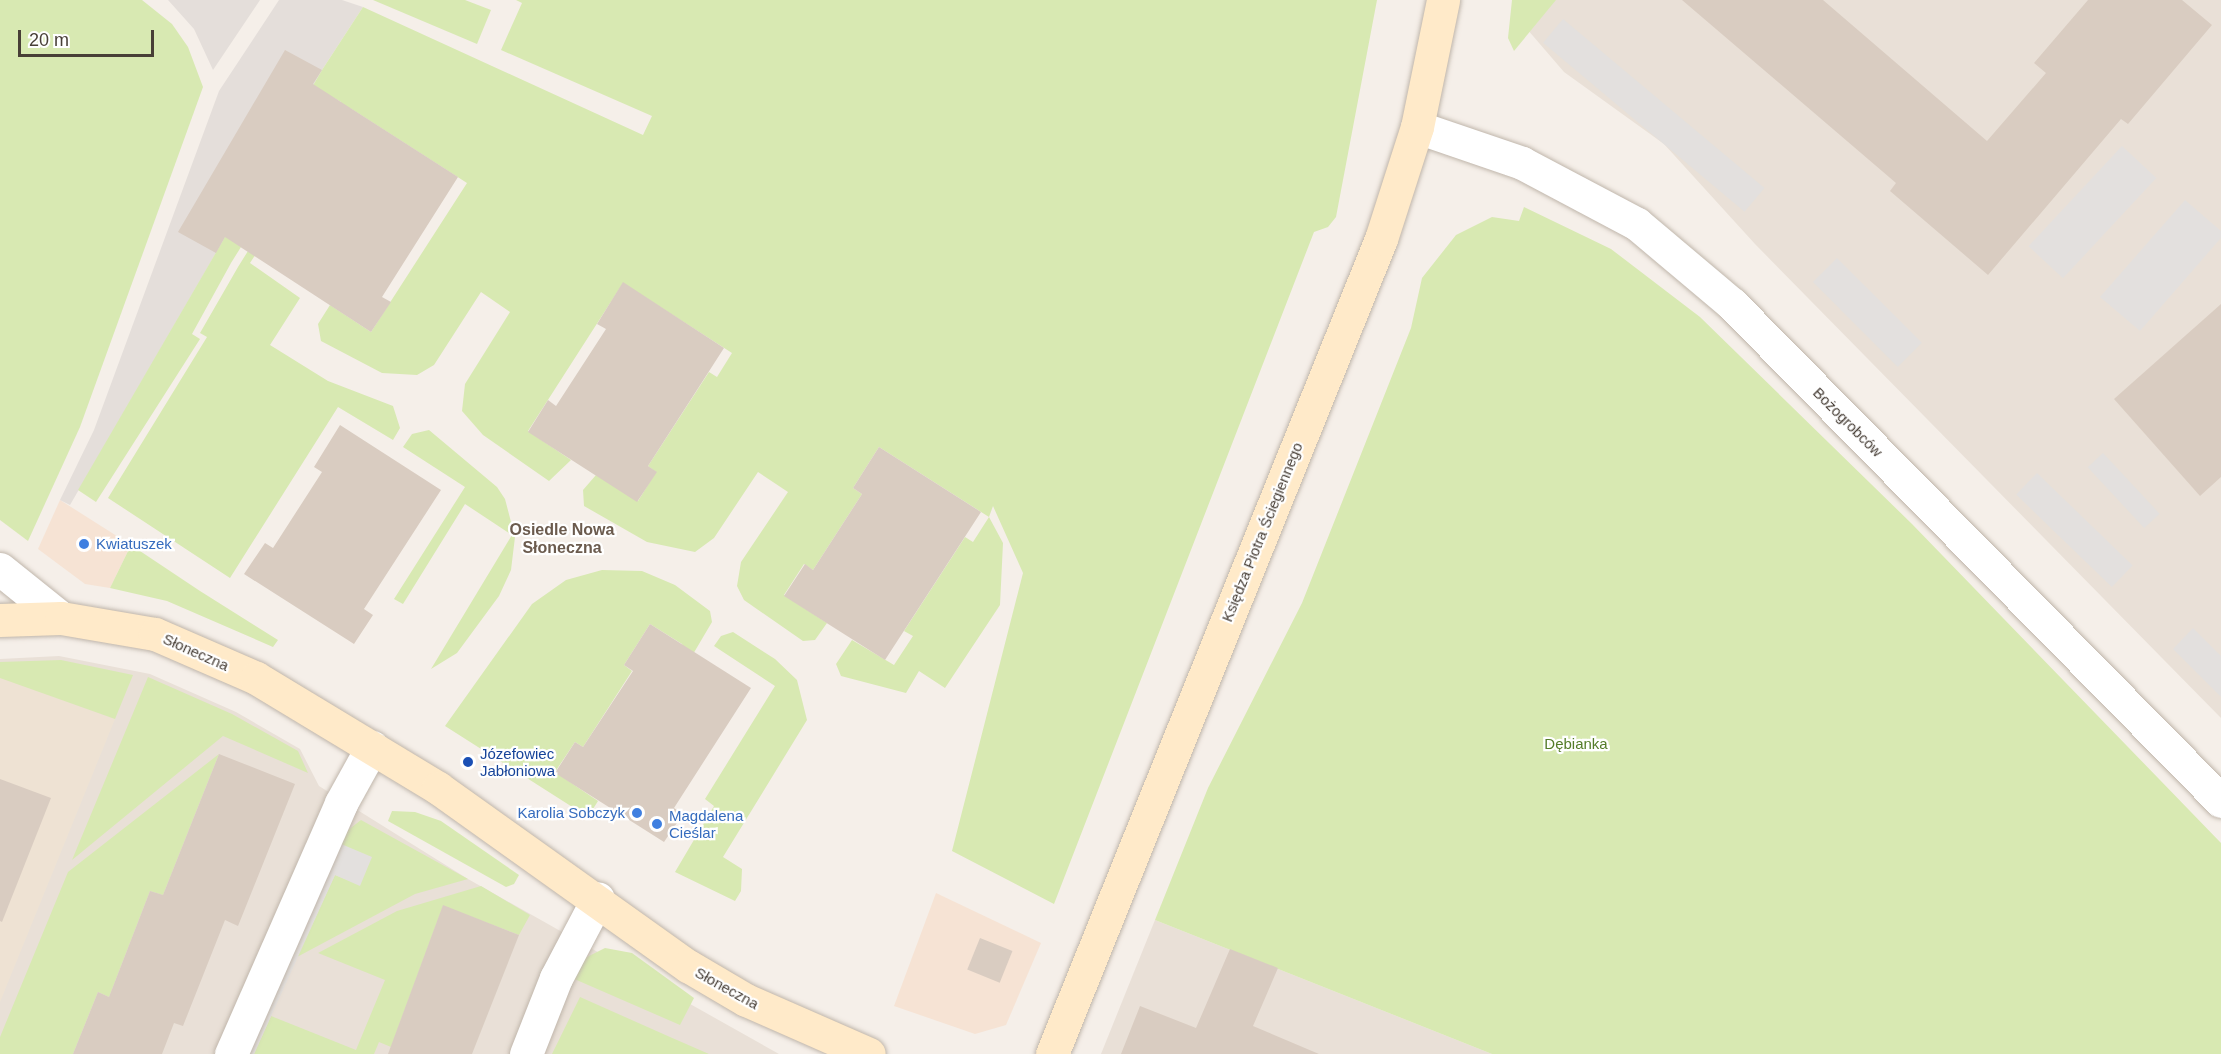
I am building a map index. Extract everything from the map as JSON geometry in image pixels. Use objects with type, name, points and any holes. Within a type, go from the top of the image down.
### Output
[{"type":"street","name":"Księdza Piotra Ściegiennego","points":[[1052,1054],[1382,239],[1417,127],[1443,0]]},
{"type":"street","name":"Bożogrobców","points":[[1417,127],[1522,163],[1636,224],[1732,304],[2221,801]]},
{"type":"street","points":[[0,569],[61,618]]},
{"type":"street","name":"Słoneczna","points":[[0,620],[61,618],[155,633],[256,678],[372,747],[598,898],[714,982],[869,1054]]},
{"type":"street","points":[[231,1054],[340,803],[372,747]]},
{"type":"street","points":[[526,1054],[556,978],[598,898]]},
{"type":"shaded area","points":[[168,0],[260,0],[213,70],[194,29]]},
{"type":"shaded area","points":[[279,0],[342,0],[363,7],[322,70],[70,505],[60,500],[94,430],[219,91]]},
{"type":"shaded area","points":[[1524,0],[2221,0],[2221,718],[1755,244],[1664,144],[1564,72],[1521,22]]},
{"type":"shaded area","points":[[1563,19],[1764,188],[1745,212],[1543,43]]},
{"type":"shaded area","points":[[2122,146],[2156,178],[2063,278],[2029,246]]},
{"type":"shaded area","points":[[2185,200],[2221,231],[2221,238],[2140,331],[2100,297]]},
{"type":"shaded area","points":[[1837,258],[1922,343],[1898,367],[1813,282]]},
{"type":"shaded area","points":[[2103,453],[2160,514],[2144,528],[2088,467]]},
{"type":"shaded area","points":[[2037,473],[2133,565],[2112,587],[2016,495]]},
{"type":"shaded area","points":[[60,500],[131,545],[110,588],[85,584],[38,549]]},
{"type":"shaded area","points":[[2193,628],[2221,656],[2221,697],[2173,649]]},
{"type":"shaded area","points":[[59,656],[150,674],[236,712],[300,749],[319,786],[468,879],[779,1054],[0,1054],[0,659]]},
{"type":"shaded area","points":[[0,677],[115,719],[0,1002]]},
{"type":"shaded area","points":[[334,841],[372,857],[360,886],[335,875],[254,1054],[236,1054]]},
{"type":"shaded area","points":[[936,893],[1041,943],[1006,1025],[975,1034],[894,1006]]},
{"type":"shaded area","points":[[1155,920],[1492,1054],[1101,1054]]},
{"type":"green space","points":[[0,0],[142,0],[172,24],[188,47],[203,87],[80,427],[28,541],[0,520]]},
{"type":"green space","points":[[373,0],[465,0],[491,10],[477,44]]},
{"type":"green space","points":[[516,0],[1377,0],[1336,217],[1328,227],[1314,232],[1054,904],[952,851],[1023,573],[993,506],[989,517],[879,447],[853,488],[862,494],[813,570],[804,564],[784,595],[827,623],[815,640],[803,641],[744,600],[737,586],[741,562],[788,492],[758,472],[714,538],[695,552],[647,542],[584,506],[583,490],[596,475],[638,501],[656,472],[648,466],[709,372],[717,377],[732,353],[623,283],[528,431],[571,460],[549,481],[483,435],[462,411],[465,384],[510,312],[481,292],[434,365],[417,375],[382,373],[321,341],[318,324],[330,305],[371,332],[467,183],[350,108],[250,263],[300,298],[270,345],[328,381],[393,406],[400,428],[393,440],[338,407],[230,578],[108,498],[207,337],[200,333],[238,267],[341,102],[334,98],[231,263],[192,334],[200,339],[96,502],[78,490],[322,70],[363,7],[643,135],[652,116],[501,50],[522,3]]},
{"type":"green space","points":[[1512,0],[1556,0],[1514,51],[1508,38]]},
{"type":"green space","name":"Dębianka","points":[[1524,207],[1611,249],[1700,317],[1912,524],[2221,843],[2221,1054],[1492,1054],[1155,920],[1208,788],[1302,603],[1411,328],[1422,278],[1456,235],[1492,217],[1519,221]]},
{"type":"green space","points":[[429,430],[497,487],[505,499],[515,537],[511,570],[499,596],[457,653],[431,669],[512,535],[465,504],[403,604],[394,599],[465,487],[403,447],[412,434]]},
{"type":"green space","points":[[989,517],[1003,543],[1000,605],[945,688],[919,671],[906,693],[841,676],[836,664],[852,640],[894,665],[913,636],[904,631],[965,537],[973,542]]},
{"type":"green space","points":[[131,545],[278,640],[273,647],[167,601],[110,588]]},
{"type":"green space","points":[[602,570],[642,571],[675,585],[710,611],[712,622],[689,661],[682,644],[650,624],[624,665],[632,671],[583,747],[575,742],[555,772],[598,801],[588,817],[445,726],[532,604],[566,580]]},
{"type":"green space","points":[[733,632],[775,659],[797,680],[807,720],[723,857],[742,869],[741,891],[735,901],[675,872],[714,806],[705,799],[775,686],[714,646],[721,636]]},
{"type":"green space","points":[[61,660],[133,675],[115,719],[0,678],[0,662]]},
{"type":"green space","points":[[148,677],[232,714],[298,751],[308,773],[223,736],[72,860]]},
{"type":"green space","points":[[219,754],[163,895],[150,891],[109,997],[98,992],[73,1054],[0,1054],[0,1037],[68,872]]},
{"type":"green space","points":[[392,811],[415,812],[441,821],[519,875],[514,884],[506,887],[388,821]]},
{"type":"green space","points":[[361,820],[468,879],[415,894],[297,957],[335,875],[360,885],[334,841]]},
{"type":"green space","points":[[481,886],[530,915],[519,935],[443,906],[391,1047],[379,1042],[374,1054],[254,1054],[271,1016],[356,1050],[385,980],[318,953],[397,911]]},
{"type":"green space","points":[[605,948],[632,953],[694,998],[680,1025],[572,978],[583,959]]},
{"type":"green space","points":[[580,997],[670,1037],[709,1054],[552,1054]]},
{"type":"building","points":[[1682,0],[1823,0],[1987,141],[2046,73],[2034,63],[2088,0],[2182,0],[2212,25],[2128,124],[2121,119],[1988,275],[1890,191],[1896,183]]},
{"type":"building","points":[[285,50],[322,70],[313,84],[458,177],[382,297],[391,302],[371,332],[225,237],[216,253],[178,232]]},
{"type":"building","points":[[623,282],[724,348],[648,466],[657,472],[637,502],[528,432],[548,400],[556,406],[606,329],[597,324]]},
{"type":"building","points":[[2221,304],[2221,477],[2200,496],[2114,399]]},
{"type":"building","points":[[340,425],[441,490],[364,609],[373,615],[354,644],[244,574],[265,543],[273,548],[322,472],[314,467]]},
{"type":"building","points":[[879,447],[981,512],[885,660],[784,596],[805,564],[813,570],[862,494],[853,488]]},
{"type":"building","points":[[650,624],[751,688],[674,808],[683,814],[664,842],[555,773],[575,742],[583,747],[633,671],[624,665]]},
{"type":"building","points":[[219,754],[295,784],[238,926],[225,920],[183,1026],[174,1023],[162,1054],[73,1054],[98,992],[109,997],[150,891],[163,895]]},
{"type":"building","points":[[0,779],[51,798],[2,922],[0,921]]},
{"type":"building","points":[[443,905],[519,935],[472,1054],[388,1054]]},
{"type":"building","points":[[980,938],[1012,951],[1000,983],[967,970]]},
{"type":"building","points":[[1230,949],[1278,968],[1253,1026],[1319,1054],[1121,1054],[1140,1006],[1196,1028]]},
{"type":"place","name":"Kwiatuszek","points":[[84,544]]},
{"type":"place","name":"Józefowiec Jabłoniowa","points":[[468,762]]},
{"type":"place","name":"Karolia Sobczyk","points":[[637,813]]},
{"type":"place","name":"Magdalena Cieślar","points":[[657,824]]},
{"type":"district","name":"Osiedle Nowa Słoneczna","points":[[562,539]]}]
